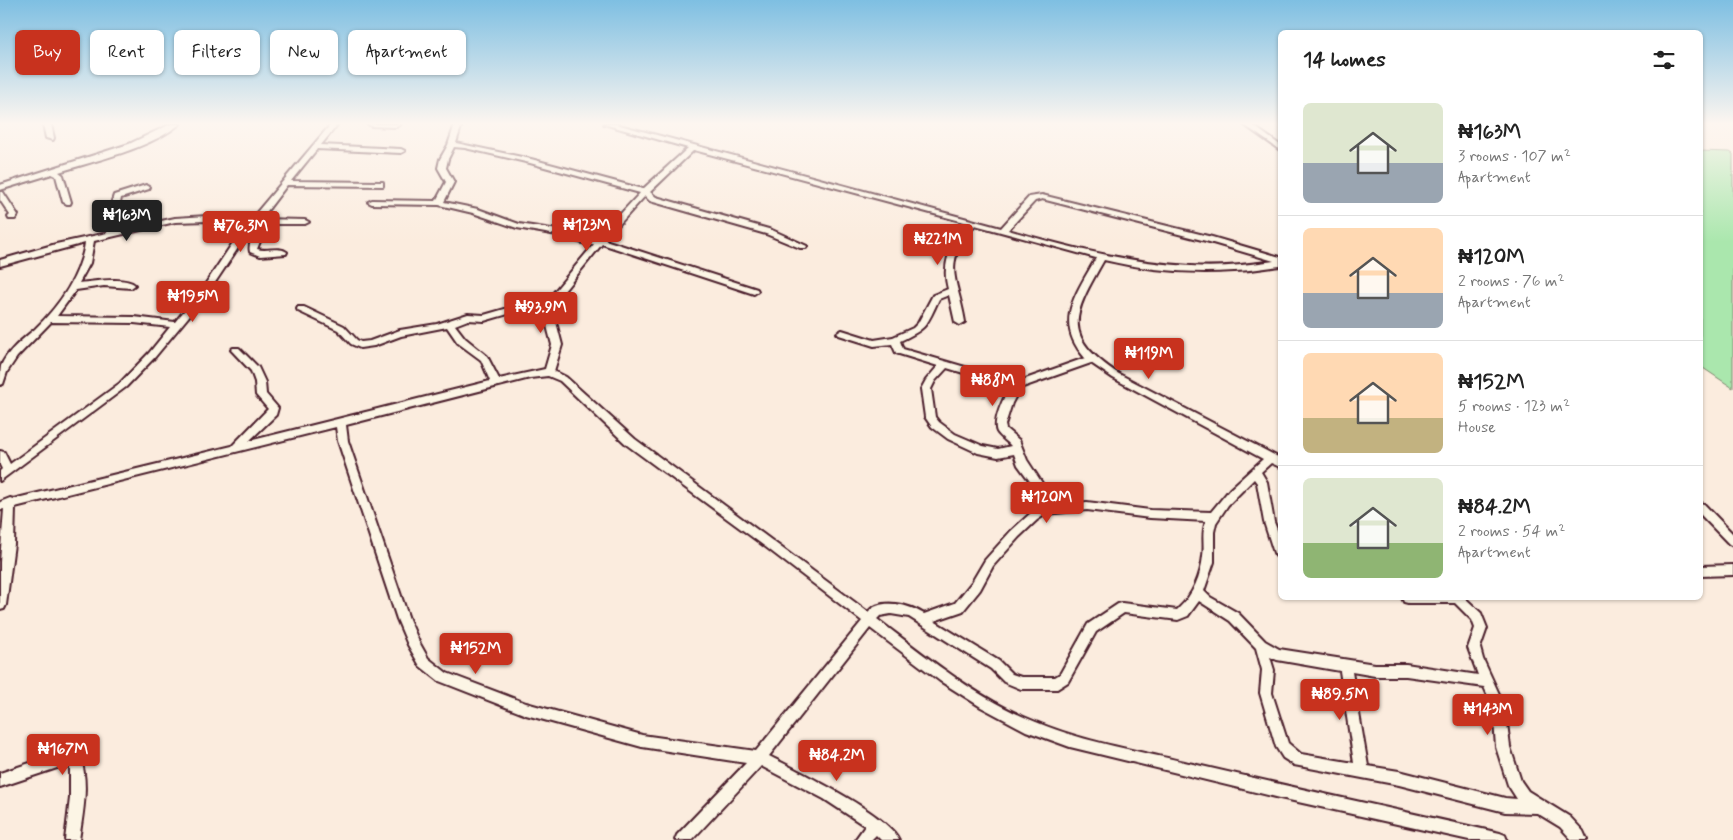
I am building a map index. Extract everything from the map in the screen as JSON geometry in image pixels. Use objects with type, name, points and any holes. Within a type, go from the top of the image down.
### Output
[{"type":"street","points":[[0,188],[77,163]]},
{"type":"street","points":[[0,455],[4,473],[68,428],[123,385],[152,355],[205,291],[239,240],[302,163]]},
{"type":"street","points":[[440,203],[450,182],[442,168],[443,163]]},
{"type":"street","points":[[539,163],[645,192],[653,199],[769,232],[803,246]]},
{"type":"street","points":[[549,372],[557,345],[551,322],[552,301],[600,241],[645,192],[676,163]]},
{"type":"street","points":[[753,163],[1002,232],[1101,257],[1148,266],[1216,271],[1250,269],[1278,262]]},
{"type":"street","points":[[52,171],[59,175],[67,202]]},
{"type":"street","points":[[286,183],[380,184]]},
{"type":"street","points":[[111,234],[117,197],[146,187]]},
{"type":"street","points":[[0,194],[14,215],[12,217]]},
{"type":"street","points":[[1002,232],[1032,199],[1042,197],[1209,239],[1278,260]]},
{"type":"street","points":[[372,202],[440,203],[475,211],[517,226],[586,240],[600,241],[754,291]]},
{"type":"street","points":[[0,263],[90,239],[175,220],[194,218],[305,222]]},
{"type":"street","points":[[272,222],[259,236],[253,246],[253,250],[260,253],[283,252]]},
{"type":"street","points":[[960,322],[958,305],[949,276],[950,260],[964,233],[973,223]]},
{"type":"street","points":[[0,382],[8,364],[18,350],[49,319],[72,287],[85,265],[90,239]]},
{"type":"street","points":[[1101,257],[1072,318],[1073,330],[1080,345],[1092,359],[1116,376],[1275,460]]},
{"type":"street","points":[[72,287],[104,283],[131,285]]},
{"type":"street","points":[[842,333],[874,343],[895,340],[922,325],[936,297],[953,290]]},
{"type":"street","points":[[301,309],[340,328],[354,342],[360,345],[378,342],[400,333],[450,324],[468,317],[484,318],[536,303],[552,301]]},
{"type":"street","points":[[49,319],[134,320],[176,324]]},
{"type":"street","points":[[450,324],[455,335],[484,358],[496,384]]},
{"type":"street","points":[[895,340],[899,351],[1017,386]]},
{"type":"street","points":[[235,449],[272,412],[273,408],[261,395],[262,388],[258,372],[236,350]]},
{"type":"street","points":[[1037,515],[1037,483],[1022,462],[1015,442],[1002,431],[1000,425],[1012,392],[1017,386],[1092,359]]},
{"type":"street","points":[[944,364],[929,382],[926,390],[929,417],[937,426],[962,442],[983,450],[998,453],[1017,449]]},
{"type":"street","points":[[0,605],[1,585],[8,544],[5,504],[341,423],[530,375],[549,372],[563,379],[631,442],[944,677],[985,703],[1031,727],[1070,741],[1280,791],[1500,840]]},
{"type":"street","points":[[341,423],[343,441],[403,619],[414,645],[424,662],[444,677],[526,709],[642,741],[759,758],[829,794],[875,824],[892,840]]},
{"type":"street","points":[[682,840],[759,758],[868,619],[876,612],[891,609],[911,612],[995,665],[1008,678],[1021,683],[1057,683],[1064,678],[1092,628],[1122,608],[1182,614],[1198,593],[1209,557],[1208,532],[1214,517],[1255,472],[1275,460]]},
{"type":"street","points":[[1255,472],[1262,482],[1269,522],[1278,547]]},
{"type":"street","points":[[922,620],[959,607],[976,586],[990,564],[1015,534],[1044,510],[1060,507],[1087,506],[1150,514],[1214,517]]},
{"type":"street","points":[[1703,510],[1733,541]]},
{"type":"street","points":[[1703,571],[1733,570]]},
{"type":"street","points":[[1198,593],[1206,601],[1234,617],[1261,645],[1277,654],[1345,666],[1376,670],[1406,670],[1486,682]]},
{"type":"street","points":[[1460,600],[1477,617],[1481,628],[1474,648],[1486,682],[1499,707],[1503,747],[1516,785],[1523,796],[1565,822],[1580,840]]},
{"type":"street","points":[[1261,645],[1268,670],[1266,693],[1284,747],[1288,753],[1299,760],[1447,789],[1505,805],[1538,806]]},
{"type":"street","points":[[1345,666],[1362,771]]},
{"type":"street","points":[[0,780],[57,761],[74,759],[77,762],[78,787],[72,840]]},
{"type":"street","points":[[862,840],[875,824]]},
{"type":"green space","points":[[1703,163],[1733,163],[1733,388],[1703,368]]}]
